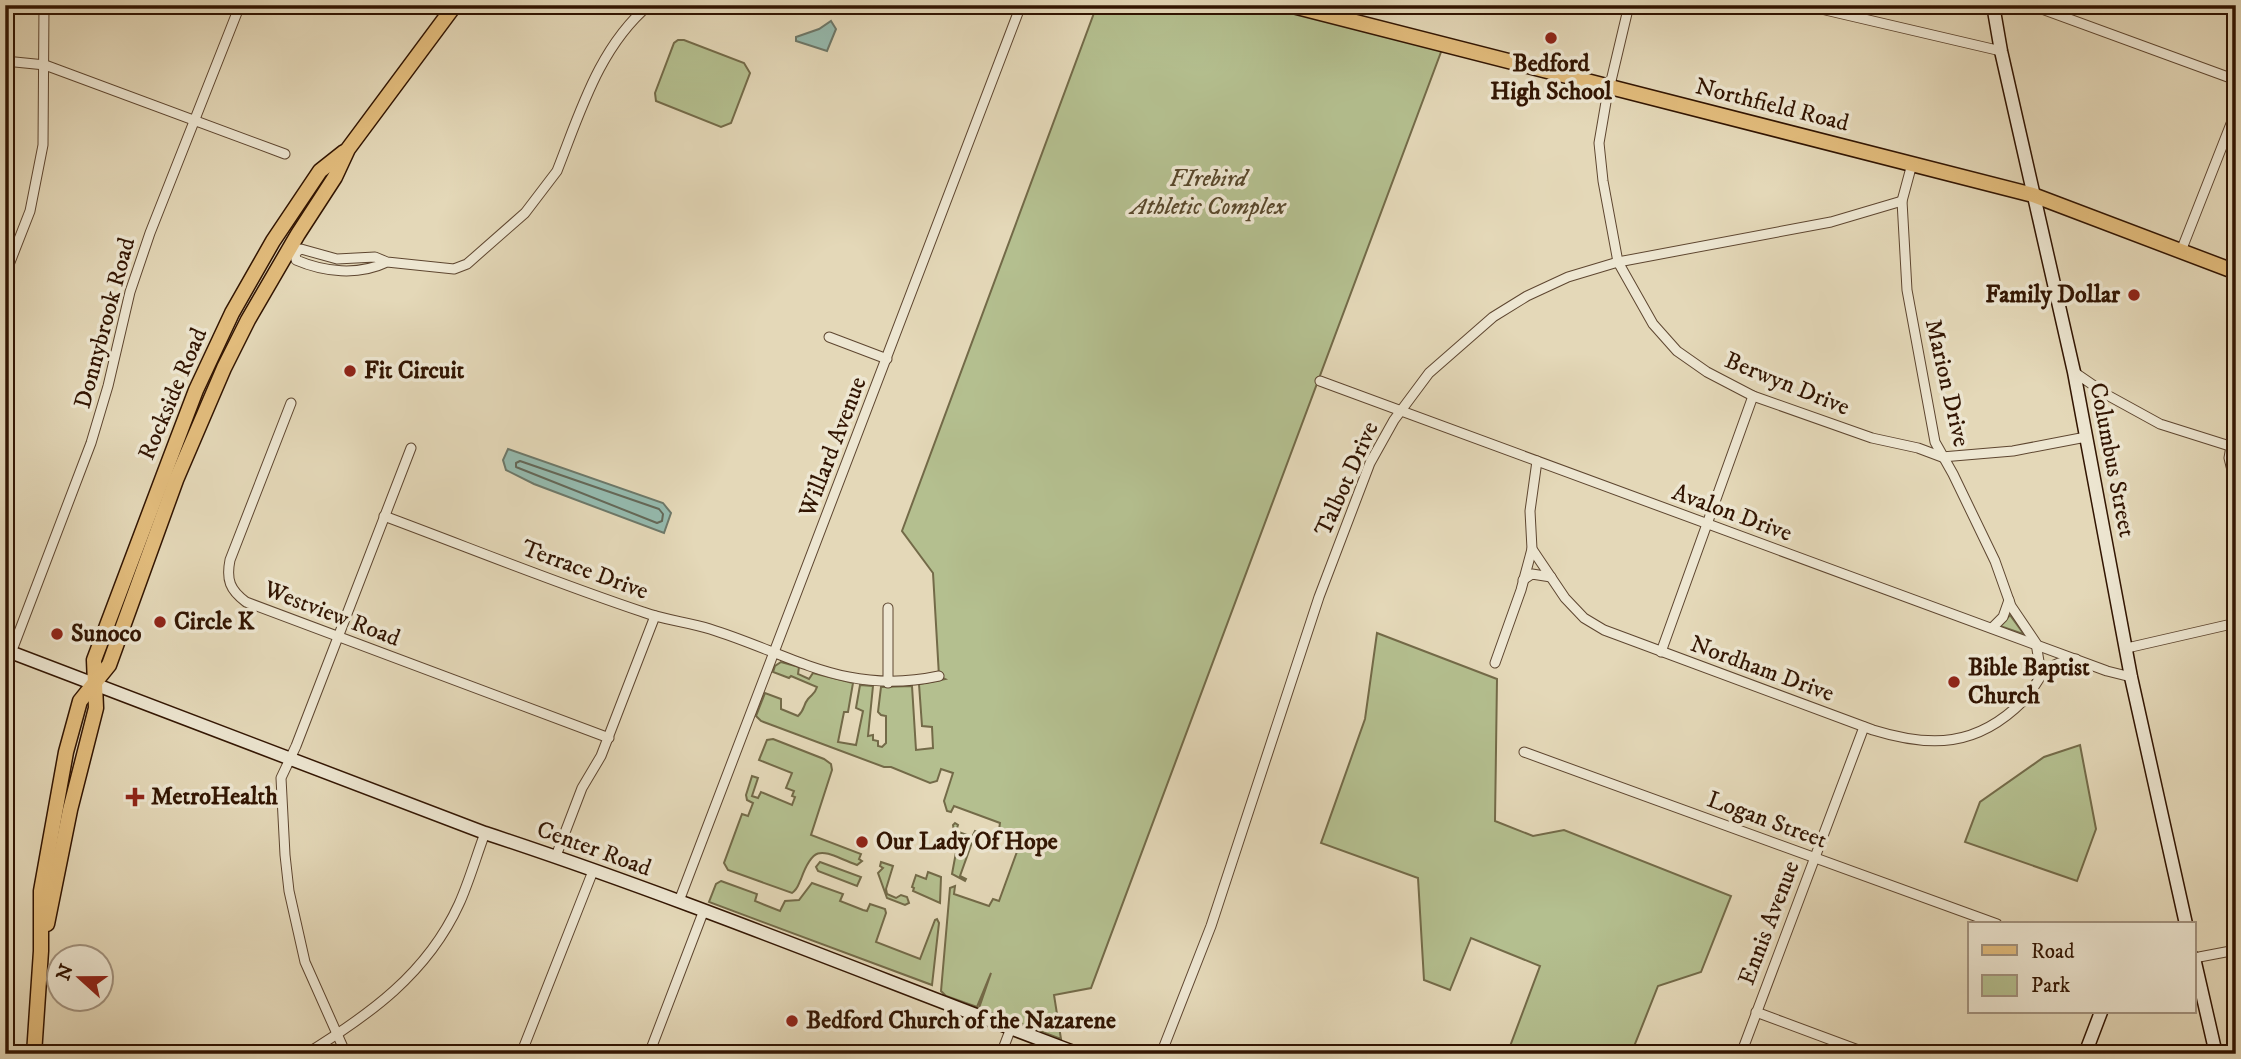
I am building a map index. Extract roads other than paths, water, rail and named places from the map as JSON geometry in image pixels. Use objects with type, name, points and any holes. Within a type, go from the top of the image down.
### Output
[{"type":"main road","name":"Rockside Road","points":[[34,1054],[41,951],[41,891],[66,752],[80,701],[109,665],[176,480],[224,368],[248,320],[292,252],[348,149],[455,5]]},
{"type":"main road","name":"Northfield Road","points":[[1289,5],[2033,195],[2236,272]]},
{"type":"main road","name":"Columbus Street","points":[[1993,5],[2001,51],[2074,372],[2131,677],[2186,922]]},
{"type":"main road","name":"Rockside Road","points":[[95,684],[94,660],[196,390],[232,313],[273,241],[320,172],[348,149]]},
{"type":"main road","name":"Center Road","points":[[8,651],[485,833],[704,910],[1079,1054]]},
{"type":"main road","points":[[2196,967],[2216,1054]]},
{"type":"main road","points":[[2085,1054],[2100,1014]]},
{"type":"street","points":[[5,275],[30,211],[43,145],[44,5]]},
{"type":"street","name":"Donnybrook Road","points":[[8,651],[91,443],[108,386],[130,292],[150,233],[240,5]]},
{"type":"street","points":[[273,241],[292,252],[301,249],[337,259],[375,257],[387,262],[454,270],[467,264],[525,212],[557,171],[599,67],[626,29],[649,5]]},
{"type":"street","name":"Willard Avenue","points":[[679,901],[1021,5]]},
{"type":"street","name":"Berwyn Drive","points":[[1629,5],[1609,86],[1600,143],[1603,181],[1618,262],[1653,324],[1676,351],[1707,372],[1753,396],[1872,438],[1917,448],[1942,457],[2013,451],[2086,437]]},
{"type":"street","points":[[1804,5],[2001,51]]},
{"type":"street","points":[[2031,5],[2236,80]]},
{"type":"street","points":[[5,61],[45,65],[285,154]]},
{"type":"street","points":[[2180,251],[2236,111]]},
{"type":"street","name":"Marion Drive","points":[[1912,164],[1902,201],[1906,290],[1935,442],[1995,561],[2009,600],[2036,643],[2041,674]]},
{"type":"street","name":"Talbot Drive","points":[[1161,1054],[1211,926],[1323,585],[1370,463],[1400,411],[1437,365],[1493,317],[1527,296],[1569,278],[1618,262],[1830,222],[1902,201]]},
{"type":"street","points":[[829,337],[887,359]]},
{"type":"street","points":[[2074,372],[2109,396],[2160,424],[2233,447],[2229,458],[2236,487]]},
{"type":"street","name":"Avalon Drive","points":[[1320,381],[2107,671],[2131,677]]},
{"type":"street","points":[[1661,652],[1753,396]]},
{"type":"street","name":"Westview Road","points":[[291,403],[230,560],[230,585],[236,595],[246,602],[608,738]]},
{"type":"street","points":[[346,1054],[304,962],[289,891],[281,803],[282,774],[296,746],[411,448]]},
{"type":"street","points":[[1495,663],[1531,549],[1531,495],[1537,461]]},
{"type":"street","name":"Terrace Drive","points":[[384,516],[655,616],[710,629],[836,675],[888,683],[939,676]]},
{"type":"street","name":"Nordham Drive","points":[[1531,549],[1565,598],[1584,618],[1604,630],[1864,727],[1916,741],[1939,742],[1956,739],[1990,727],[2009,714],[2025,698],[2041,674],[2060,662],[2077,659]]},
{"type":"street","points":[[1523,580],[1532,574],[1551,578]]},
{"type":"street","points":[[1992,628],[2003,618],[2009,600]]},
{"type":"street","points":[[888,608],[888,683]]},
{"type":"street","points":[[556,856],[582,788],[601,756],[655,616]]},
{"type":"street","points":[[2127,648],[2236,623]]},
{"type":"street","name":"Ennis Avenue","points":[[1741,1054],[1864,727]]},
{"type":"street","name":"Logan Street","points":[[1524,752],[1991,922]]},
{"type":"street","points":[[306,1054],[378,1006],[422,964],[438,943],[458,905],[485,833]]},
{"type":"street","points":[[521,1054],[593,871]]},
{"type":"street","points":[[649,1054],[704,910]]},
{"type":"street","points":[[2196,958],[2236,950]]},
{"type":"street","points":[[1756,1013],[1869,1054]]},
{"type":"street","points":[[1001,1054],[1011,1028]]},
{"type":"water","points":[[831,21],[836,29],[827,51],[796,41],[796,37],[819,29]]},
{"type":"water","points":[[508,449],[663,503],[671,513],[664,533],[534,484],[506,470],[503,460]]},
{"type":"place","name":"Bedford High School","points":[[1551,38]]},
{"type":"place","name":"Family Dollar","points":[[2134,295]]},
{"type":"place","name":"Fit Circuit","points":[[350,371]]},
{"type":"place","name":"Circle K","points":[[160,622]]},
{"type":"place","name":"Sunoco","points":[[57,634]]},
{"type":"place","name":"Bible Baptist Church","points":[[1954,682]]},
{"type":"place","name":"MetroHealth","points":[[135,797]]},
{"type":"place","name":"Our Lady Of Hope","points":[[862,842]]},
{"type":"place","name":"Bedford Church of the Nazarene","points":[[792,1021]]},
{"type":"park label","name":"FIrebird Athletic Complex","points":[[1208,193]]}]
